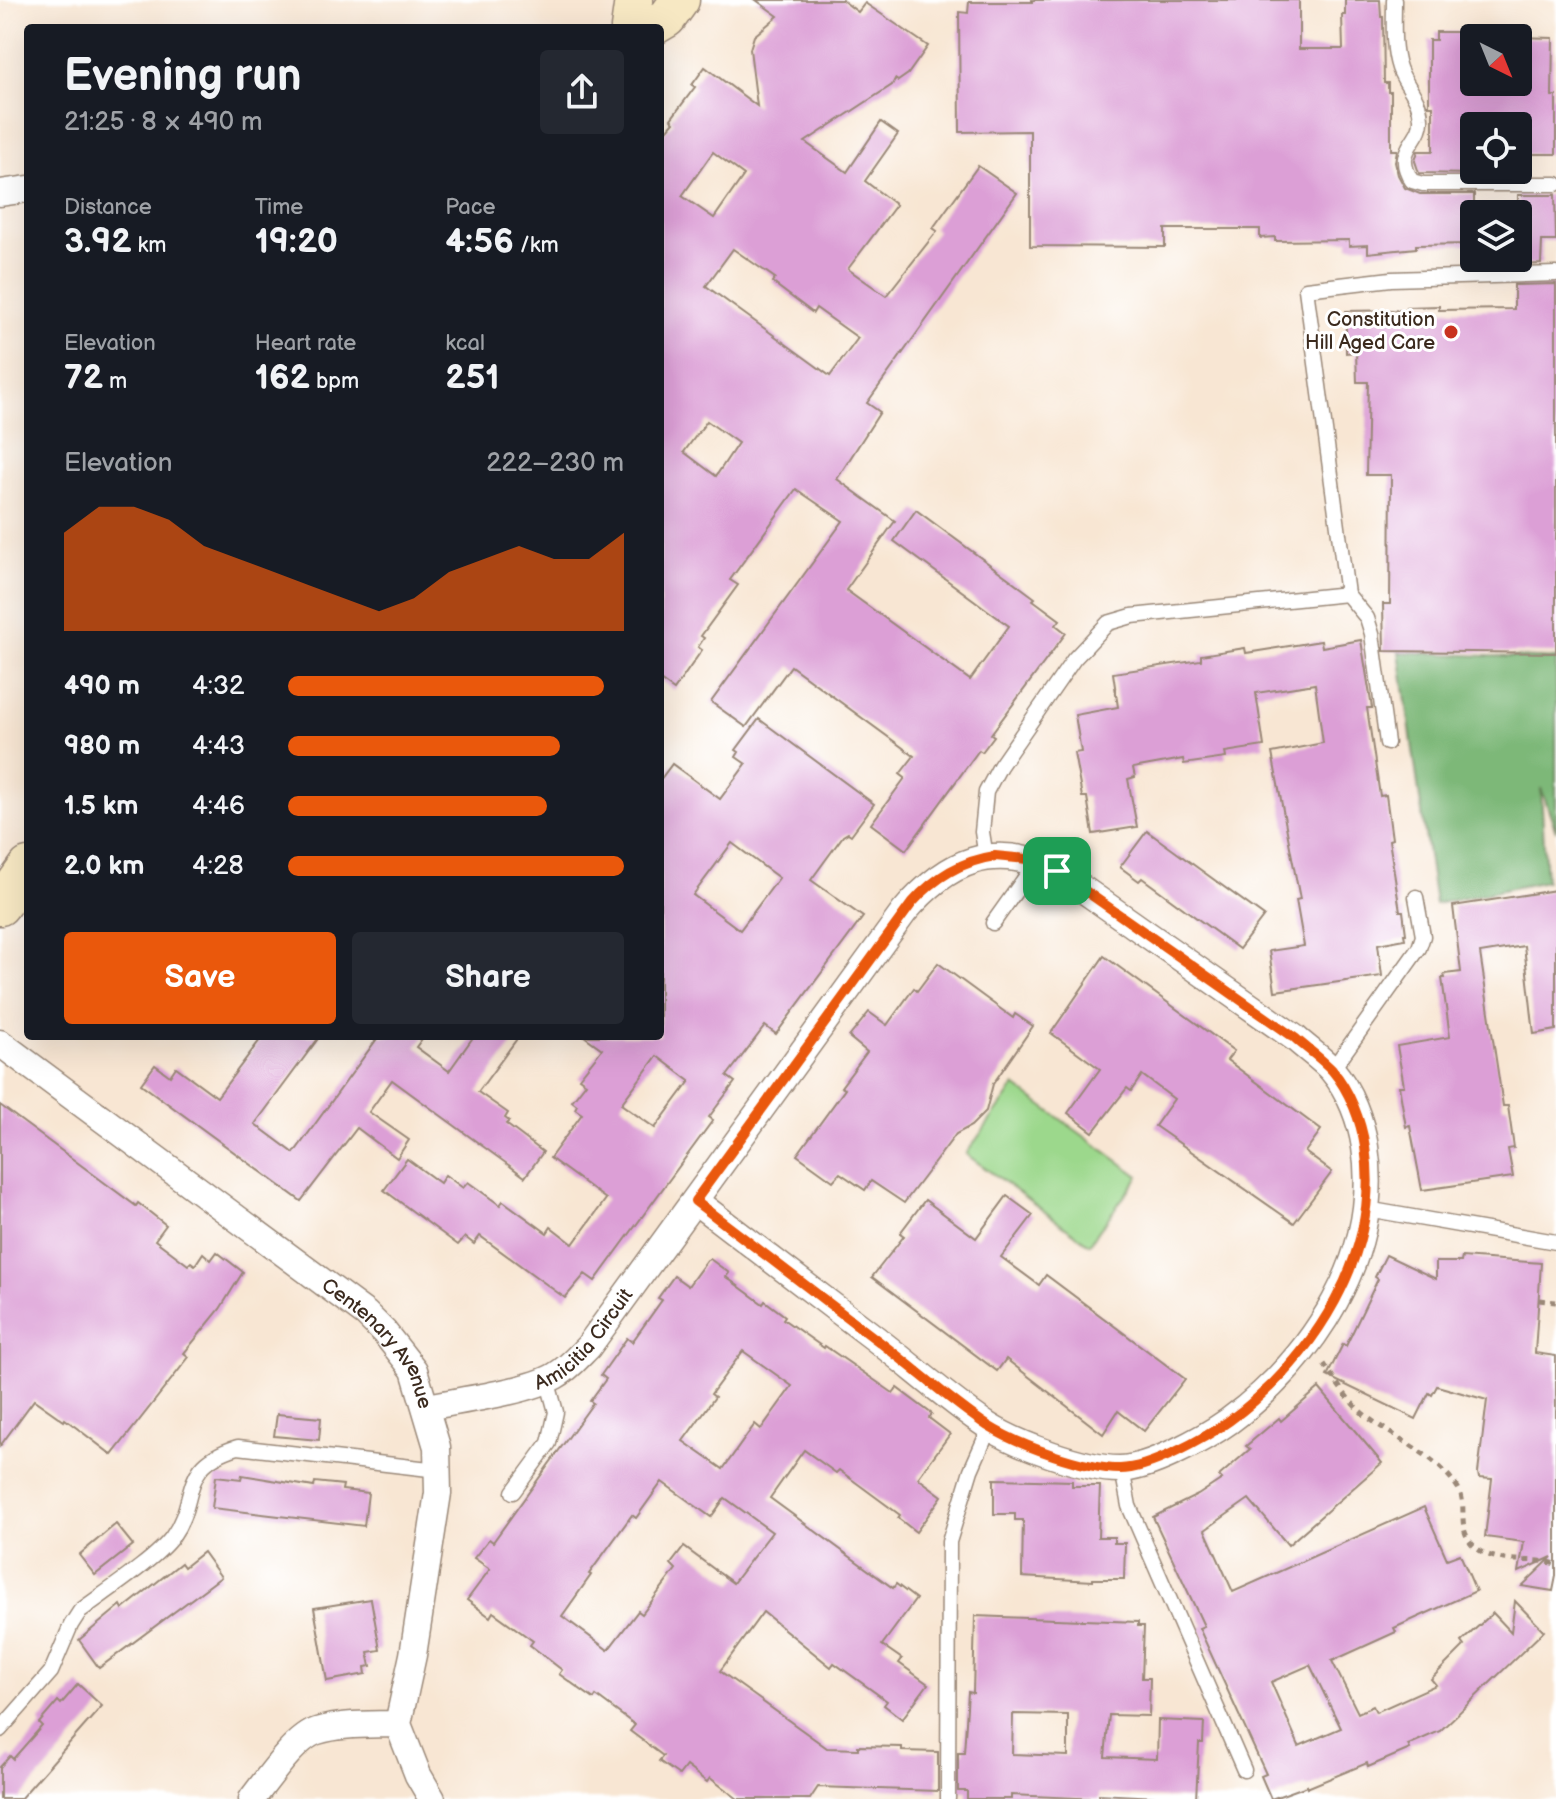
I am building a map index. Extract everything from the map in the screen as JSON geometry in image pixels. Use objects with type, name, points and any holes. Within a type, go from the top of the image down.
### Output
[{"type":"street","points":[[634,0],[634,24]]},
{"type":"street","points":[[635,24],[644,0]]},
{"type":"street","points":[[638,24],[661,0]]},
{"type":"street","points":[[657,24],[667,18],[680,0]]},
{"type":"street","points":[[0,193],[24,190]]},
{"type":"street","name":"Amicitia Circuit","points":[[427,1407],[499,1393],[547,1379],[571,1364],[588,1347],[912,903],[943,874],[965,862],[986,857],[1019,857],[1037,861],[1057,871],[1295,1038],[1332,1070],[1358,1117],[1369,1186],[1367,1209],[1354,1256],[1335,1301],[1319,1328],[1282,1374],[1260,1397],[1195,1443],[1122,1469],[1079,1463],[990,1427],[695,1201]]},
{"type":"street","points":[[0,906],[24,873]]},
{"type":"street","name":"Centenary Avenue","points":[[0,1043],[366,1314],[414,1370],[437,1447],[438,1493],[413,1655],[398,1724]]},
{"type":"street","points":[[252,1799],[298,1743],[314,1732],[354,1725],[398,1724],[418,1775],[432,1799]]},
{"type":"lane","points":[[1394,0],[1399,66],[1419,103],[1422,123],[1407,149],[1405,160],[1405,168],[1412,181],[1423,184],[1556,184]]},
{"type":"lane","points":[[1387,743],[1372,634],[1367,618],[1347,594],[1306,289],[1391,279],[1556,274]]},
{"type":"lane","points":[[986,857],[982,832],[986,792],[1026,726],[1074,659],[1108,623],[1132,616],[1347,594]]},
{"type":"lane","points":[[993,923],[1037,861]]},
{"type":"lane","points":[[1332,1070],[1419,948],[1423,936],[1416,897]]},
{"type":"lane","points":[[1367,1209],[1556,1242]]},
{"type":"lane","points":[[513,1492],[549,1443],[556,1412],[547,1379]]},
{"type":"lane","points":[[948,1799],[949,1542],[971,1470],[990,1427]]},
{"type":"lane","points":[[0,1730],[51,1672],[80,1611],[160,1550],[172,1537],[192,1481],[205,1463],[221,1452],[238,1447],[438,1470]]},
{"type":"lane","points":[[1122,1469],[1129,1506],[1244,1770]]},
{"type":"path","points":[[1539,1300],[1556,1302]]},
{"type":"path","points":[[1324,1364],[1359,1410],[1412,1444],[1459,1490],[1465,1533],[1473,1545],[1496,1558],[1540,1559],[1556,1564]]},
{"type":"green space","points":[[1399,652],[1556,659],[1556,831],[1541,788],[1546,881],[1435,904]]},
{"type":"green space","points":[[1015,1086],[1139,1176],[1089,1244],[966,1154]]},
{"type":"building","points":[[756,0],[842,0],[858,12],[865,3],[928,46],[908,74],[898,81],[895,79],[892,85],[805,142],[847,172],[881,122],[898,134],[865,181],[896,205],[848,269],[886,296],[937,231],[933,228],[978,166],[1017,193],[867,403],[880,412],[837,479],[895,521],[846,590],[970,680],[1009,626],[894,541],[916,510],[1035,598],[1033,600],[1060,620],[1056,625],[1066,633],[991,734],[994,736],[982,752],[979,750],[906,850],[871,824],[905,778],[900,774],[914,756],[791,666],[746,727],[711,702],[843,521],[796,489],[730,580],[738,585],[701,636],[704,638],[698,647],[702,650],[674,690],[664,683],[664,133],[674,122],[671,119],[695,87],[692,85],[705,67],[757,106],[750,49],[754,36],[778,16]],"holes":[[[713,152],[744,175],[714,218],[682,196]],[[733,249],[775,278],[772,282],[813,313],[816,308],[858,338],[830,376],[706,286]],[[707,421],[738,443],[716,476],[684,452]]]},
{"type":"building","points":[[1299,0],[1299,49],[1343,49],[1345,0],[1380,0],[1384,83],[1388,83],[1388,92],[1391,92],[1391,150],[1397,150],[1395,162],[1398,175],[1405,188],[1420,194],[1474,194],[1474,200],[1460,200],[1460,244],[1416,245],[1416,248],[1368,253],[1368,245],[1349,246],[1349,240],[1275,241],[1275,237],[1260,238],[1260,229],[1165,229],[1165,247],[1030,246],[1030,131],[960,132],[959,12],[968,13],[969,2]]},
{"type":"building","points":[[1436,32],[1460,32],[1460,96],[1532,96],[1532,37],[1553,38],[1552,96],[1556,96],[1556,154],[1532,154],[1532,112],[1460,112],[1460,174],[1419,173],[1415,161],[1418,151],[1433,151],[1429,40],[1436,40]]},
{"type":"building","points":[[1518,195],[1555,195],[1556,241],[1542,241],[1541,264],[1532,264],[1532,200],[1518,200]]},
{"type":"building","points":[[1556,284],[1556,653],[1384,651],[1383,604],[1390,604],[1391,475],[1366,475],[1368,382],[1357,382],[1356,352],[1346,353],[1346,311],[1439,306],[1439,310],[1514,309],[1514,285]]},
{"type":"building","points":[[1361,640],[1372,708],[1367,708],[1380,796],[1386,795],[1392,839],[1389,840],[1400,911],[1403,911],[1405,939],[1378,944],[1382,976],[1275,991],[1269,951],[1304,946],[1296,900],[1300,899],[1272,753],[1323,743],[1315,684],[1256,693],[1264,746],[1225,752],[1226,758],[1184,764],[1183,759],[1133,768],[1135,777],[1128,779],[1137,827],[1093,834],[1087,797],[1082,797],[1074,753],[1081,752],[1075,715],[1118,707],[1113,673],[1201,660],[1201,655],[1245,648],[1246,653],[1321,641],[1322,647]]},
{"type":"building","points":[[759,719],[874,804],[851,835],[843,836],[811,880],[863,917],[776,1034],[765,1026],[727,1076],[735,1082],[709,1117],[713,1120],[595,1281],[585,1274],[565,1298],[480,1236],[474,1244],[465,1237],[458,1245],[384,1190],[407,1159],[440,1183],[445,1175],[463,1188],[468,1182],[500,1205],[503,1201],[547,1233],[551,1227],[573,1244],[606,1199],[550,1158],[582,1114],[575,1109],[577,1105],[572,1101],[586,1083],[579,1078],[602,1049],[590,1040],[664,1040],[664,775],[672,764],[720,799],[746,764],[736,757],[739,752],[736,750]],"holes":[[[732,843],[779,878],[740,930],[693,895]],[[657,1056],[690,1081],[655,1128],[621,1104]]]},
{"type":"building","points":[[1147,831],[1264,916],[1239,949],[1142,878],[1139,881],[1120,867]]},
{"type":"building","points":[[1556,890],[1556,1030],[1534,1034],[1524,946],[1480,953],[1503,1106],[1508,1106],[1514,1148],[1508,1149],[1513,1177],[1422,1190],[1410,1126],[1406,1127],[1399,1086],[1404,1086],[1397,1046],[1450,1037],[1442,978],[1445,978],[1444,974],[1461,972],[1453,906]]},
{"type":"building","points":[[1104,956],[1234,1051],[1227,1060],[1321,1130],[1305,1152],[1332,1172],[1294,1223],[1155,1126],[1174,1099],[1142,1075],[1131,1091],[1127,1088],[1093,1132],[1068,1113],[1100,1069],[1051,1033]]},
{"type":"building","points":[[938,963],[1013,1018],[1015,1014],[1033,1026],[993,1084],[986,1111],[971,1126],[956,1134],[904,1203],[871,1181],[865,1190],[840,1173],[833,1181],[797,1155],[845,1089],[841,1087],[867,1052],[849,1037],[869,1012],[887,1025],[914,988],[917,991]]},
{"type":"building","points":[[260,1040],[317,1040],[255,1124],[294,1153],[376,1040],[421,1040],[416,1047],[449,1071],[471,1040],[516,1040],[478,1092],[508,1113],[505,1118],[509,1121],[506,1124],[543,1152],[525,1177],[392,1080],[369,1112],[409,1140],[397,1158],[357,1128],[301,1201],[141,1084],[155,1065],[170,1076],[176,1067],[217,1097]]},
{"type":"building","points":[[0,1105],[166,1225],[155,1240],[188,1265],[191,1262],[195,1265],[203,1253],[211,1260],[217,1252],[243,1272],[220,1309],[184,1353],[189,1357],[112,1455],[34,1400],[0,1446]]},
{"type":"building","points":[[1007,1196],[1033,1215],[1001,1257],[1039,1285],[1046,1275],[1185,1379],[1144,1431],[1118,1411],[1103,1434],[1006,1359],[997,1371],[872,1277],[904,1236],[900,1233],[925,1200],[976,1238]]},
{"type":"building","points":[[1386,1255],[1436,1279],[1436,1262],[1461,1262],[1462,1257],[1541,1263],[1535,1353],[1556,1356],[1556,1576],[1553,1591],[1522,1586],[1552,1557],[1519,1572],[1524,1542],[1485,1537],[1492,1479],[1479,1478],[1478,1473],[1487,1400],[1437,1386],[1432,1395],[1429,1393],[1416,1419],[1327,1376],[1343,1344],[1346,1346]]},
{"type":"building","points":[[707,1260],[729,1273],[726,1277],[763,1304],[765,1301],[785,1316],[783,1319],[824,1348],[893,1393],[897,1388],[932,1414],[929,1418],[950,1434],[918,1478],[942,1496],[916,1532],[898,1518],[900,1515],[839,1470],[836,1473],[804,1450],[770,1498],[893,1588],[896,1584],[916,1599],[882,1645],[902,1659],[899,1663],[928,1684],[902,1719],[884,1705],[887,1701],[834,1663],[831,1667],[763,1612],[720,1671],[827,1748],[902,1747],[902,1751],[938,1752],[938,1791],[818,1787],[810,1799],[738,1799],[710,1778],[707,1782],[686,1766],[679,1775],[659,1761],[663,1756],[630,1731],[635,1725],[559,1674],[562,1670],[530,1645],[533,1641],[493,1612],[490,1617],[467,1600],[490,1569],[474,1558],[489,1539],[493,1542],[593,1403],[590,1401],[606,1379],[601,1375],[627,1338],[632,1342],[662,1300],[658,1298],[674,1276],[688,1286]],"holes":[[[743,1351],[792,1386],[761,1429],[755,1424],[723,1469],[683,1441],[715,1397],[711,1394]],[[662,1482],[711,1517],[725,1498],[772,1532],[733,1583],[684,1547],[671,1564],[676,1569],[642,1614],[638,1611],[608,1650],[562,1616],[632,1515],[636,1518]]]},
{"type":"building","points":[[1319,1388],[1382,1463],[1288,1545],[1249,1499],[1205,1530],[1233,1592],[1424,1507],[1447,1559],[1460,1554],[1476,1591],[1394,1628],[1396,1632],[1332,1661],[1358,1713],[1373,1706],[1376,1712],[1436,1685],[1431,1679],[1464,1646],[1461,1642],[1493,1613],[1511,1632],[1515,1601],[1544,1631],[1440,1731],[1408,1745],[1410,1749],[1368,1767],[1367,1763],[1271,1799],[1261,1776],[1266,1774],[1199,1628],[1204,1626],[1153,1517],[1198,1495],[1222,1479],[1219,1476],[1250,1449],[1246,1446],[1279,1418],[1281,1421]],"holes":[[[1310,1665],[1341,1728],[1299,1746],[1271,1682]]]},
{"type":"building","points":[[277,1414],[321,1418],[319,1440],[274,1436]]},
{"type":"building","points":[[242,1475],[314,1487],[315,1482],[343,1485],[342,1490],[368,1493],[364,1526],[212,1508],[216,1476],[241,1479]]},
{"type":"building","points":[[994,1479],[1072,1481],[1072,1486],[1100,1486],[1098,1537],[1114,1537],[1114,1543],[1125,1543],[1124,1579],[1093,1581],[1022,1577],[1023,1520],[1015,1520],[1015,1514],[994,1514]]},
{"type":"building","points":[[116,1524],[133,1545],[95,1575],[79,1555]]},
{"type":"building","points":[[203,1552],[221,1577],[99,1668],[79,1640],[121,1605],[123,1609],[181,1563],[184,1567]]},
{"type":"building","points":[[371,1599],[380,1650],[368,1652],[371,1666],[365,1667],[366,1674],[327,1681],[314,1608]]},
{"type":"building","points":[[975,1616],[1138,1622],[1138,1626],[1144,1626],[1142,1678],[1150,1678],[1149,1716],[1109,1715],[1105,1757],[1157,1759],[1158,1720],[1204,1722],[1203,1743],[1199,1743],[1196,1799],[1099,1794],[1099,1799],[1011,1795],[1011,1799],[967,1799],[967,1791],[958,1791],[958,1753],[964,1753],[968,1692],[973,1693]],"holes":[[[1013,1714],[1068,1715],[1068,1756],[1012,1754]]]},
{"type":"building","points":[[78,1684],[102,1706],[20,1799],[0,1799],[0,1767],[10,1756],[13,1759],[42,1726],[39,1723],[58,1701],[61,1704]]},
{"type":"place","name":"Constitution Hill Aged Care","points":[[1451,332]]},
{"type":"route","points":[[995,856],[1037,861],[1057,871],[1295,1038],[1332,1070],[1358,1117],[1366,1156],[1369,1186],[1367,1209],[1354,1256],[1335,1301],[1304,1349],[1260,1397],[1215,1431],[1169,1454],[1122,1469],[1079,1463],[990,1427],[695,1201],[872,955],[923,891],[943,874],[965,862],[995,856]]}]
